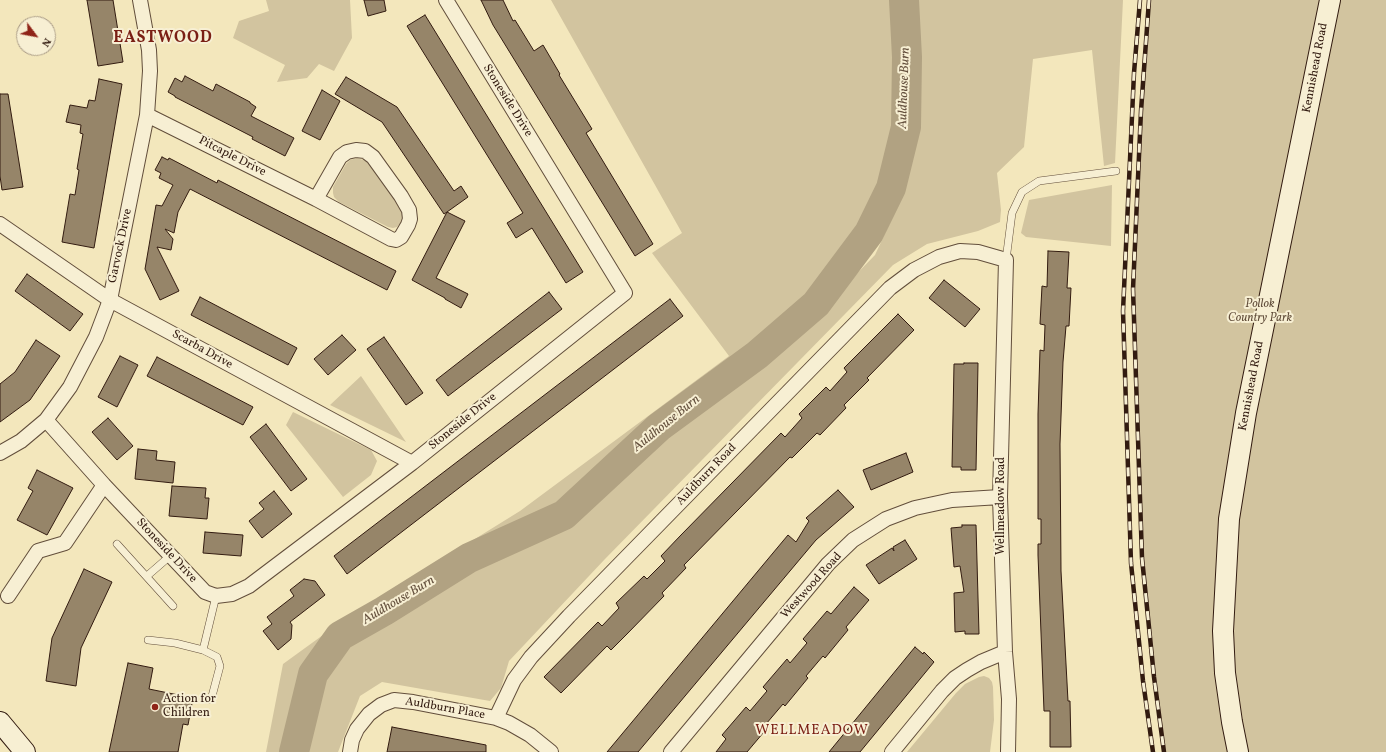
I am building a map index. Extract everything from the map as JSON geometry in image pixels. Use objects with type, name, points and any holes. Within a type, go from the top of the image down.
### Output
[{"type":"street","name":"Garvock Drive","points":[[0,453],[21,441],[46,420],[70,387],[96,337],[110,300],[147,115],[150,71],[149,50],[140,0]]},
{"type":"street","name":"Stoneside Drive","points":[[46,420],[104,485],[205,592],[216,596],[232,594],[249,586],[412,463],[625,292],[446,0]]},
{"type":"street","name":"Kennishead Road","points":[[1238,752],[1225,673],[1223,631],[1229,519],[1246,414],[1330,0]]},
{"type":"street","name":"Pitcaple Drive","points":[[147,115],[316,199],[391,239],[396,240],[401,237],[410,219],[409,210],[401,196],[373,157],[365,151],[356,150],[347,152],[340,157],[316,199]]},
{"type":"street","name":"Scarba Drive","points":[[0,224],[110,300],[412,463]]},
{"type":"street","name":"Auldburn Road","points":[[496,718],[514,680],[531,657],[564,621],[890,288],[921,266],[939,256],[960,251],[978,252],[1006,260]]},
{"type":"street","name":"Wellmeadow Road","points":[[1006,260],[1000,497],[1005,652],[1009,699],[1008,752]]},
{"type":"street","points":[[8,596],[38,551],[65,543],[104,485]]},
{"type":"street","name":"Westwood Road","points":[[671,752],[828,564],[854,540],[886,519],[915,508],[952,500],[1000,497]]},
{"type":"street","points":[[892,752],[942,690],[955,678],[981,662],[1005,652]]},
{"type":"street","name":"Auldburn Place","points":[[350,752],[352,740],[369,714],[381,705],[394,700],[413,702],[496,718]]},
{"type":"street","points":[[496,718],[509,723],[530,735],[551,752]]},
{"type":"street","points":[[0,722],[25,752]]},
{"type":"lane","points":[[1006,260],[1012,213],[1022,192],[1039,181],[1116,171]]},
{"type":"lane","points":[[117,544],[173,606]]},
{"type":"lane","points":[[147,576],[170,556]]},
{"type":"lane","points":[[203,650],[216,596]]},
{"type":"lane","points":[[148,640],[174,643],[203,650],[217,656],[220,666],[211,700]]},
{"type":"green space","points":[[266,0],[350,0],[352,38],[334,71],[319,64],[307,78],[277,82],[285,65],[233,38],[239,21],[269,11]]},
{"type":"green space","points":[[551,0],[894,0],[898,92],[884,173],[856,237],[804,309],[737,360],[545,516],[462,556],[353,621],[349,617],[520,511],[729,356],[652,253],[682,233]]},
{"type":"green space","points":[[909,0],[1123,0],[1115,163],[1104,166],[1092,50],[1033,59],[1024,147],[997,173],[1001,210],[1000,222],[978,231],[927,244],[893,265],[605,559],[509,661],[501,688],[490,701],[382,682],[360,696],[338,752],[266,752],[283,664],[334,627],[348,641],[447,580],[502,550],[544,533],[574,513],[601,492],[696,411],[713,400],[717,395],[803,329],[875,255],[902,197]]},
{"type":"green space","name":"Pollok Country Park","points":[[1149,0],[1386,0],[1386,752],[1164,752],[1154,677],[1142,558],[1133,289],[1141,111]]},
{"type":"green space","points":[[357,158],[366,161],[372,166],[402,210],[403,220],[397,227],[388,227],[339,202],[334,197],[333,187],[346,164],[350,160]]},
{"type":"green space","points":[[1112,185],[1111,246],[1026,237],[1021,233],[1029,200]]},
{"type":"green space","points":[[361,376],[406,442],[330,405]]},
{"type":"green space","points":[[293,412],[371,450],[377,461],[371,475],[343,497],[286,425]]},
{"type":"green space","points":[[984,676],[989,678],[993,687],[994,720],[990,752],[907,752],[956,693],[965,684]]},
{"type":"building","points":[[87,0],[113,0],[123,62],[98,66]]},
{"type":"building","points":[[364,0],[384,0],[386,11],[368,16]]},
{"type":"building","points":[[481,0],[503,0],[513,21],[515,20],[534,51],[543,45],[560,74],[559,75],[592,129],[586,133],[653,244],[635,256],[493,25]]},
{"type":"building","points":[[425,15],[583,272],[566,283],[532,228],[516,238],[507,223],[523,213],[407,26]]},
{"type":"building","points":[[185,76],[213,91],[216,84],[250,102],[256,107],[251,116],[294,138],[285,156],[252,139],[253,137],[168,92],[175,78],[182,82]]},
{"type":"building","points":[[346,77],[397,107],[454,191],[461,186],[468,197],[444,214],[382,122],[335,94]]},
{"type":"building","points":[[99,79],[122,84],[94,248],[62,242],[70,194],[75,195],[79,170],[77,169],[83,134],[80,133],[81,125],[66,122],[70,105],[87,108],[89,100],[95,101]]},
{"type":"building","points":[[322,90],[340,101],[320,140],[302,131]]},
{"type":"building","points":[[0,94],[8,94],[23,187],[2,190],[0,176]]},
{"type":"building","points":[[162,157],[168,160],[169,158],[217,183],[218,180],[396,271],[387,290],[190,189],[178,212],[174,233],[165,229],[173,239],[171,250],[157,247],[179,291],[160,300],[145,269],[156,205],[162,206],[173,185],[159,178],[161,173],[155,170]]},
{"type":"building","points":[[447,212],[465,221],[436,278],[468,294],[461,308],[412,280]]},
{"type":"building","points":[[1048,251],[1069,252],[1067,288],[1071,288],[1069,326],[1066,326],[1063,362],[1060,444],[1061,571],[1068,701],[1070,701],[1071,747],[1050,747],[1050,711],[1044,711],[1038,555],[1038,544],[1041,544],[1041,519],[1038,519],[1038,414],[1040,350],[1044,351],[1045,325],[1040,324],[1042,286],[1047,287]]},
{"type":"building","points":[[27,274],[83,314],[70,331],[15,291]]},
{"type":"building","points":[[944,280],[980,309],[965,327],[929,298]]},
{"type":"building","points":[[549,292],[562,309],[448,396],[436,380]]},
{"type":"building","points":[[200,297],[297,348],[288,365],[191,315]]},
{"type":"building","points":[[670,299],[683,316],[347,574],[334,556]]},
{"type":"building","points":[[898,314],[914,330],[867,378],[869,380],[844,405],[846,408],[820,435],[817,433],[792,458],[790,457],[684,565],[686,568],[662,593],[664,596],[611,650],[607,646],[561,693],[544,677],[598,622],[602,626],[619,608],[616,603],[644,576],[647,579],[665,561],[661,556],[781,433],[785,437],[802,418],[799,414],[826,387],[830,391],[847,372],[844,368]]},
{"type":"building","points":[[342,335],[356,350],[328,375],[314,359]]},
{"type":"building","points":[[384,337],[423,393],[406,405],[367,349]]},
{"type":"building","points":[[36,340],[60,356],[30,400],[0,422],[0,384],[15,372]]},
{"type":"building","points":[[120,356],[138,365],[117,407],[98,397]]},
{"type":"building","points":[[157,357],[253,407],[243,425],[147,376]]},
{"type":"building","points":[[978,363],[976,470],[961,470],[961,467],[952,467],[954,364]]},
{"type":"building","points":[[108,418],[133,446],[117,460],[92,432]]},
{"type":"building","points":[[266,424],[307,479],[291,491],[250,437]]},
{"type":"building","points":[[138,449],[157,451],[156,460],[175,462],[173,483],[135,479]]},
{"type":"building","points":[[906,453],[913,472],[871,490],[863,470]]},
{"type":"building","points":[[37,470],[73,488],[47,535],[17,520],[33,491],[28,488]]},
{"type":"building","points":[[172,486],[206,488],[205,498],[209,498],[207,519],[169,516]]},
{"type":"building","points":[[838,490],[854,507],[816,540],[638,752],[607,752],[788,535],[796,542],[809,521],[806,518]]},
{"type":"building","points":[[274,491],[292,514],[262,538],[249,521],[264,509],[259,503]]},
{"type":"building","points":[[962,525],[976,525],[979,634],[965,634],[965,631],[955,632],[954,593],[964,592],[960,566],[954,567],[951,528],[962,527]]},
{"type":"building","points":[[205,532],[243,535],[241,556],[203,553]]},
{"type":"building","points":[[905,540],[917,559],[879,584],[866,565],[892,548],[894,551],[893,547]]},
{"type":"building","points":[[84,569],[112,582],[81,648],[76,686],[46,681],[52,638]]},
{"type":"building","points":[[304,579],[315,581],[325,595],[290,622],[292,625],[291,639],[278,650],[263,631],[272,624],[267,617],[294,596],[290,590]]},
{"type":"building","points":[[854,587],[869,600],[846,627],[848,630],[825,658],[823,656],[806,676],[808,678],[785,706],[783,704],[766,724],[769,726],[747,752],[716,752],[726,739],[722,735],[746,707],[750,711],[767,691],[763,687],[787,659],[790,663],[807,643],[803,639],[827,611],[831,614]]},
{"type":"building","points":[[915,647],[923,654],[924,652],[934,662],[860,752],[829,752]]},
{"type":"building","name":"Action for Children","points":[[128,663],[153,668],[149,689],[193,698],[188,725],[183,724],[178,752],[109,752]]},
{"type":"building","points":[[392,727],[486,745],[486,752],[387,752]]},
{"type":"waterway","name":"Auldhouse Burn","points":[[294,752],[313,674],[340,636],[384,611],[469,558],[564,515],[659,427],[757,355],[816,304],[869,233],[891,188],[906,127],[907,57],[904,0]]},
{"type":"railway","points":[[1140,0],[1134,73],[1123,311],[1131,563],[1143,681],[1153,752]]},
{"type":"railway","points":[[1149,0],[1141,111],[1133,289],[1142,558],[1154,677],[1164,752]]},
{"type":"place","name":"Action for Children","points":[[155,707]]},
{"type":"district","name":"EASTWOOD","points":[[163,39]]},
{"type":"district","name":"WELLMEADOW","points":[[812,731]]}]
